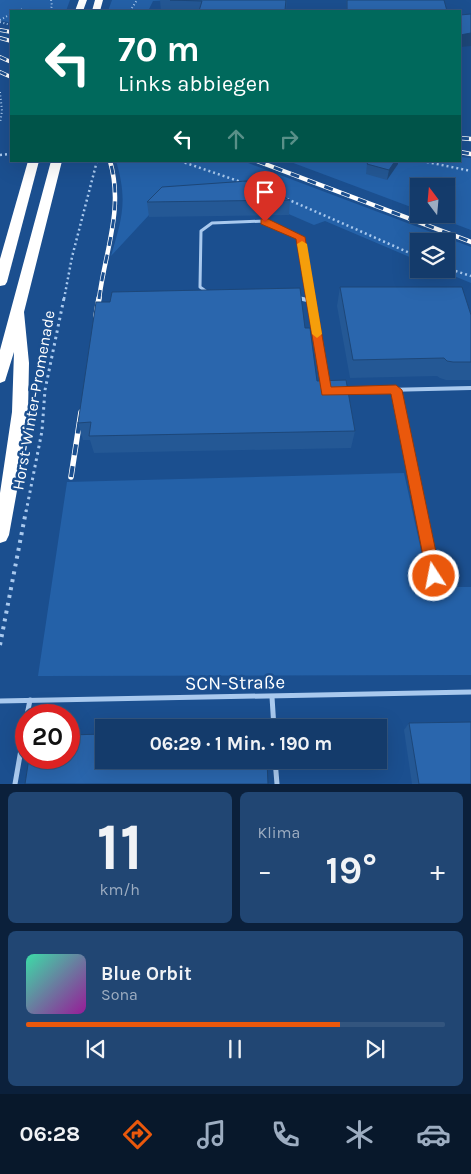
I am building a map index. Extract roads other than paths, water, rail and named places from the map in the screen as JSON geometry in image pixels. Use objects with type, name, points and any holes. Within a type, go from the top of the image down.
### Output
[{"type":"highway","points":[[0,282],[34,162]]},
{"type":"highway","points":[[0,377],[58,162]]},
{"type":"highway","points":[[0,535],[10,489],[19,424],[22,369],[17,312]]},
{"type":"lane","points":[[214,298],[200,287],[201,231],[212,223],[265,222],[301,237],[326,392]]},
{"type":"lane","points":[[293,297],[312,301]]},
{"type":"lane","points":[[334,391],[471,388]]},
{"type":"lane","points":[[396,390],[434,576]]},
{"type":"lane","name":"SCN-Straße","points":[[0,701],[471,692]]},
{"type":"lane","points":[[272,697],[273,719]]},
{"type":"lane","points":[[29,704],[30,700]]},
{"type":"lane","points":[[15,784],[18,769]]},
{"type":"lane","points":[[275,769],[276,784]]},
{"type":"railway","points":[[0,30],[10,32]]},
{"type":"railway","points":[[0,38],[10,41]]},
{"type":"railway","points":[[0,57],[10,62]]},
{"type":"railway","points":[[0,72],[10,77]]},
{"type":"railway","points":[[461,138],[471,139]]},
{"type":"railway","points":[[461,152],[471,154]]},
{"type":"railway","points":[[99,299],[114,213],[114,179],[110,162]]},
{"type":"railway","points":[[260,162],[471,242]]},
{"type":"railway","points":[[96,316],[99,298]]},
{"type":"railway","points":[[71,477],[81,412]]}]
